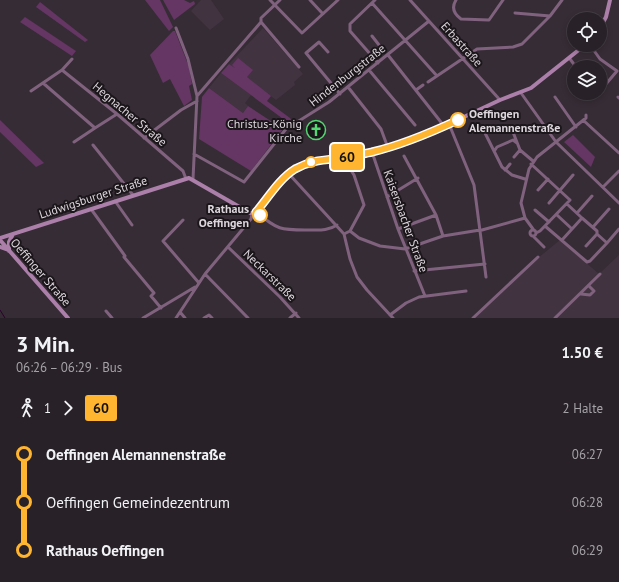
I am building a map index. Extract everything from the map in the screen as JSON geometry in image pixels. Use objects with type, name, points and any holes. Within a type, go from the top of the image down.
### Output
[{"type":"street","points":[[270,0],[302,33],[338,0]]},
{"type":"street","points":[[197,96],[261,22],[261,18],[280,0]]},
{"type":"street","points":[[310,0],[323,14]]},
{"type":"street","points":[[330,0],[334,4]]},
{"type":"street","name":"Erbastraße","points":[[410,0],[500,100]]},
{"type":"street","points":[[456,0],[453,5],[454,11],[461,19],[489,20],[503,0]]},
{"type":"street","points":[[428,82],[478,49],[513,47],[522,44],[550,16],[562,0]]},
{"type":"street","points":[[607,13],[610,0]]},
{"type":"street","points":[[378,63],[350,31],[350,24],[374,1],[437,76]]},
{"type":"street","points":[[515,13],[550,16]]},
{"type":"street","name":"Hindenburgstraße","points":[[194,154],[244,182],[286,129],[330,102],[429,20]]},
{"type":"street","points":[[261,22],[299,67]]},
{"type":"street","points":[[176,28],[188,59],[197,96],[192,171],[193,179],[211,191],[254,213],[276,227],[287,231],[326,230],[337,225]]},
{"type":"street","points":[[372,36],[379,45]]},
{"type":"street","points":[[328,52],[319,42],[306,53],[340,94]]},
{"type":"street","points":[[176,318],[205,274],[254,213],[289,174],[311,162],[343,158],[372,152],[410,141],[500,100],[521,93],[539,82],[578,52]]},
{"type":"street","points":[[595,52],[601,60]]},
{"type":"street","points":[[388,55],[446,125],[472,175],[481,230],[486,277]]},
{"type":"street","points":[[31,91],[62,70],[72,59]]},
{"type":"street","points":[[607,64],[617,71],[607,83]]},
{"type":"street","name":"Hegnacher Straße","points":[[62,70],[117,114],[186,176]]},
{"type":"street","points":[[369,70],[415,126]]},
{"type":"street","points":[[44,83],[96,128]]},
{"type":"street","points":[[416,90],[423,85]]},
{"type":"street","points":[[348,87],[381,129],[388,148]]},
{"type":"street","points":[[521,93],[556,142],[619,203]]},
{"type":"street","points":[[555,97],[576,126]]},
{"type":"street","points":[[144,138],[197,100]]},
{"type":"street","points":[[74,142],[117,114]]},
{"type":"street","points":[[536,232],[532,229],[525,218],[521,203],[525,179],[532,163],[584,120],[586,116]]},
{"type":"street","points":[[584,120],[619,153]]},
{"type":"street","points":[[506,129],[511,127],[520,150],[570,200],[557,215],[533,236]]},
{"type":"street","points":[[484,129],[492,148],[495,150],[505,170],[512,175],[525,179]]},
{"type":"street","points":[[495,150],[497,146],[513,140],[517,143]]},
{"type":"street","points":[[93,145],[133,195]]},
{"type":"street","points":[[514,157],[520,150]]},
{"type":"street","name":"Kaisersbacher Straße","points":[[372,152],[405,249],[425,296]]},
{"type":"street","points":[[404,156],[418,178],[436,215],[443,236]]},
{"type":"street","points":[[343,158],[354,175],[364,205],[350,231],[344,234]]},
{"type":"street","points":[[505,170],[510,164]]},
{"type":"street","points":[[186,176],[192,171]]},
{"type":"street","points":[[603,188],[619,171]]},
{"type":"street","points":[[289,174],[344,234],[350,259],[357,277],[393,318]]},
{"type":"street","points":[[549,203],[573,175]]},
{"type":"street","name":"Ludwigsburger Straße","points":[[0,239],[186,176],[193,179]]},
{"type":"street","points":[[387,197],[418,178]]},
{"type":"street","points":[[538,190],[548,179]]},
{"type":"street","points":[[576,213],[592,196]]},
{"type":"street","points":[[114,201],[132,225]]},
{"type":"street","points":[[567,204],[593,227],[597,231],[597,234],[607,243]]},
{"type":"street","points":[[91,209],[125,257],[154,293],[151,296],[160,308]]},
{"type":"street","points":[[593,227],[609,209]]},
{"type":"street","points":[[535,210],[549,222]]},
{"type":"street","points":[[398,229],[436,215]]},
{"type":"street","points":[[557,215],[572,229]]},
{"type":"street","points":[[350,231],[369,242],[380,246],[405,249],[443,236],[481,230],[525,218]]},
{"type":"street","points":[[562,240],[582,218]]},
{"type":"street","points":[[184,220],[163,241],[198,285]]},
{"type":"street","points":[[545,226],[586,262],[590,261],[619,230]]},
{"type":"street","points":[[532,229],[530,233],[544,247]]},
{"type":"street","points":[[0,247],[9,250],[10,239],[13,234]]},
{"type":"street","points":[[586,246],[597,234]]},
{"type":"street","name":"Oeffinger Straße","points":[[0,239],[68,318]]},
{"type":"street","name":"Neckarstraße","points":[[228,247],[296,313],[299,318]]},
{"type":"street","points":[[475,317],[538,256]]},
{"type":"street","points":[[414,271],[485,264]]},
{"type":"street","points":[[205,274],[248,318]]},
{"type":"street","points":[[556,318],[600,274]]},
{"type":"street","points":[[143,318],[198,285]]},
{"type":"street","points":[[581,294],[590,295],[594,291],[589,286]]},
{"type":"street","points":[[390,315],[406,303],[425,296],[466,292]]},
{"type":"street","points":[[106,311],[112,318]]},
{"type":"street","points":[[180,312],[186,318]]},
{"type":"street","points":[[290,318],[296,313]]},
{"type":"street","points":[[204,318],[209,316],[212,318]]},
{"type":"shaded area","points":[[145,0],[160,0],[173,27],[169,31]]},
{"type":"shaded area","points":[[163,0],[184,0],[190,3],[194,1],[195,4],[174,20]]},
{"type":"shaded area","points":[[201,0],[211,0],[224,19],[210,30],[191,11]]},
{"type":"shaded area","points":[[40,2],[88,40],[85,42],[36,7]]},
{"type":"shaded area","points":[[25,17],[76,51],[72,56],[20,22]]},
{"type":"shaded area","points":[[263,28],[303,74],[294,82],[295,85],[276,100],[229,64]]},
{"type":"shaded area","points":[[173,31],[175,31],[189,67],[192,84],[189,86],[192,100],[184,106],[170,79],[163,83],[150,55]]},
{"type":"shaded area","points":[[238,58],[253,70],[247,77],[271,96],[267,101],[290,118],[293,122],[290,124],[221,73],[229,64],[235,68],[232,65]]},
{"type":"shaded area","points":[[221,73],[251,95],[245,103],[248,106],[243,113],[209,88]]},
{"type":"shaded area","points":[[209,88],[243,113],[248,106],[283,129],[251,171],[199,139],[202,97]]},
{"type":"shaded area","points":[[0,120],[44,163],[36,167],[0,132]]},
{"type":"shaded area","points":[[573,135],[595,157],[591,167],[564,142]]},
{"type":"shaded area","points":[[560,240],[599,274],[619,255],[619,318],[475,318],[532,263]]},
{"type":"waterway","points":[[0,310],[5,318]]},
{"type":"bus line","name":"60","points":[[260,215],[256,212],[282,180],[304,165],[311,162],[343,158],[391,147],[419,138],[458,120]]},
{"type":"place","name":"Oeffingen Alemannenstraße","points":[[458,120]]},
{"type":"place","name":"Christus-König Kirche","points":[[316,130]]},
{"type":"place","name":"Rathaus Oeffingen","points":[[260,215]]}]
